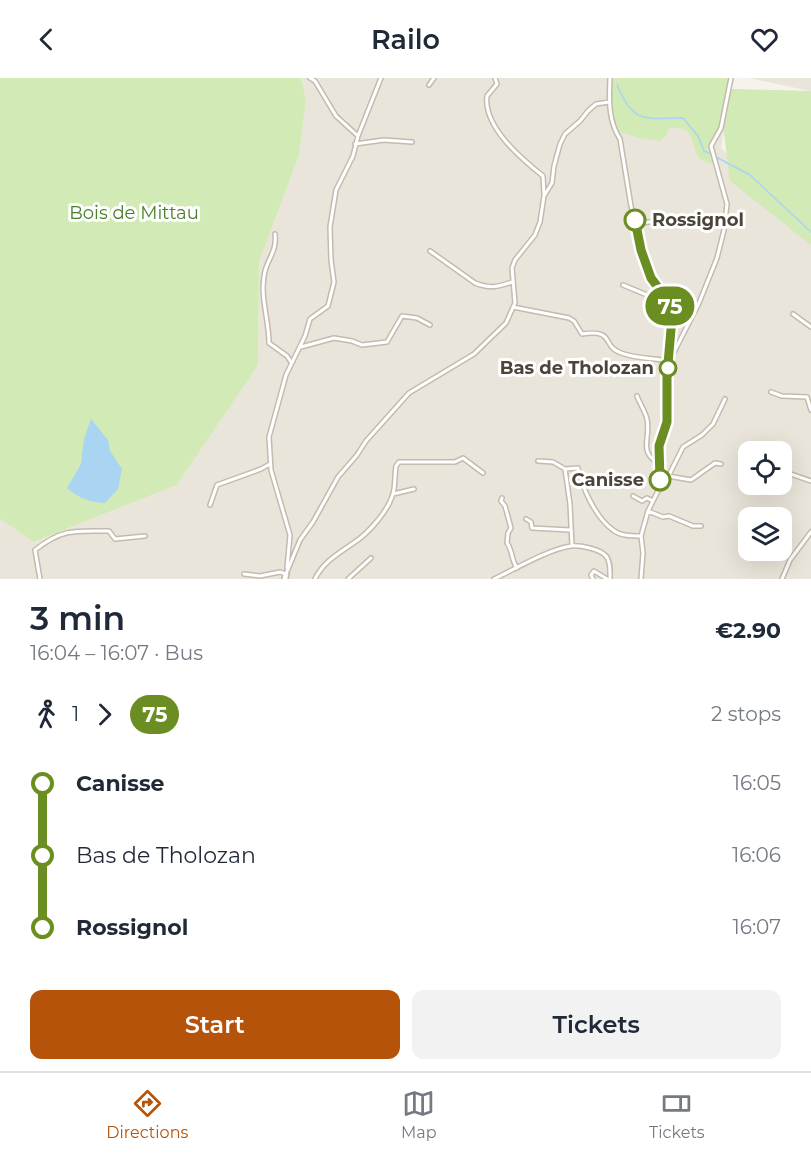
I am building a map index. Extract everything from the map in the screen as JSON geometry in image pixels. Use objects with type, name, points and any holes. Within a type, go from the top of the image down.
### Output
[{"type":"street","points":[[310,78],[315,81],[336,116],[358,136]]},
{"type":"street","points":[[286,574],[290,536],[270,464],[268,437],[291,362],[305,336],[310,319],[328,306],[334,282],[330,227],[336,190],[353,156],[355,144],[381,78]]},
{"type":"street","points":[[429,85],[435,78]]},
{"type":"street","points":[[286,574],[300,540],[313,522],[338,477],[366,441],[409,393],[481,348],[501,330],[513,307],[516,294],[512,272],[515,260],[535,235],[540,222],[544,196],[543,176],[516,152],[494,125],[488,113],[487,96],[498,81],[495,78]]},
{"type":"street","points":[[610,78],[609,102],[615,131],[620,139],[641,250],[651,278],[669,302],[672,350]]},
{"type":"street","points":[[661,485],[658,463],[659,446],[667,422],[669,361],[672,350],[699,303],[717,258],[724,230],[727,204],[711,146],[721,128],[731,78]]},
{"type":"street","points":[[544,196],[552,183],[554,166],[565,134],[596,104],[609,102]]},
{"type":"street","points":[[355,144],[384,140],[412,141]]},
{"type":"street","points":[[636,224],[668,219]]},
{"type":"street","points":[[275,234],[275,250],[265,271],[263,297],[269,343],[291,362]]},
{"type":"street","points":[[430,251],[475,283],[483,286],[496,288],[513,282]]},
{"type":"street","points":[[623,285],[647,296],[660,291]]},
{"type":"street","points":[[513,307],[569,318],[574,321],[582,334],[604,334],[614,350],[632,357],[669,361]]},
{"type":"street","points":[[793,314],[811,327]]},
{"type":"street","points":[[299,347],[334,338],[362,345],[387,342],[402,316],[417,318],[430,325]]},
{"type":"street","points":[[771,392],[782,396],[807,397],[811,410]]},
{"type":"street","points":[[637,396],[647,418],[646,450],[658,463]]},
{"type":"street","points":[[641,579],[643,554],[641,536],[648,511],[683,447],[702,435],[713,424],[725,399]]},
{"type":"street","points":[[315,579],[322,568],[338,552],[371,530],[393,494],[396,466],[399,462],[455,462],[463,458],[483,473]]},
{"type":"street","points":[[538,461],[553,462],[565,469],[578,468],[581,485],[593,506],[613,530],[629,536],[641,536]]},
{"type":"street","points":[[210,506],[217,485],[270,464]]},
{"type":"street","points":[[668,476],[690,480],[715,464],[721,464]]},
{"type":"street","points":[[565,469],[570,504],[572,546]]},
{"type":"street","points":[[792,474],[811,481]]},
{"type":"street","points":[[393,494],[414,489]]},
{"type":"street","points":[[633,496],[642,501],[647,498],[653,501]]},
{"type":"street","points":[[502,498],[510,528],[507,543],[511,548],[513,562],[518,568]]},
{"type":"street","points":[[648,511],[663,517],[669,516],[693,526],[701,526]]},
{"type":"street","points":[[526,519],[531,522],[532,528],[570,530]]},
{"type":"street","points":[[40,579],[35,550],[51,538],[73,531],[109,531],[115,539],[145,536]]},
{"type":"street","points":[[782,579],[790,560],[811,532]]},
{"type":"street","points":[[494,579],[533,560],[572,546],[596,550],[606,556],[610,567],[609,579],[594,571],[591,575],[593,579]]},
{"type":"street","points":[[348,579],[371,558]]},
{"type":"street","points":[[244,574],[260,576],[280,572],[286,574]]},
{"type":"shaded area","points":[[301,78],[733,78],[721,148],[811,229],[811,579],[0,579],[0,519],[35,542],[177,485],[258,365],[259,262],[299,155],[306,100]]},
{"type":"shaded area","points":[[749,78],[811,78],[811,91],[810,91]]},
{"type":"green space","name":"Bois de Mittau","points":[[0,78],[301,78],[306,100],[299,155],[259,262],[258,365],[177,485],[34,542],[0,519]]},
{"type":"green space","points":[[611,78],[731,78],[719,130],[708,146],[713,163],[701,159],[691,137],[684,129],[669,128],[666,136],[660,141],[618,131],[610,101]]},
{"type":"green space","points":[[731,89],[811,91],[811,245],[730,181],[723,125]]},
{"type":"water","points":[[91,419],[108,440],[110,451],[122,469],[118,489],[105,503],[84,499],[67,488],[81,464],[84,439]]},
{"type":"waterway","points":[[617,85],[623,98],[635,113],[650,118],[683,118],[698,136],[704,151],[709,153]]},
{"type":"waterway","points":[[716,157],[750,175],[811,232]]},
{"type":"bus line","name":"75","points":[[635,220],[641,250],[651,278],[669,302],[672,318],[667,375],[667,422],[659,446],[660,480]]},
{"type":"place","name":"Rossignol","points":[[635,220]]},
{"type":"place","name":"Bas de Tholozan","points":[[668,368]]},
{"type":"place","name":"Canisse","points":[[660,480]]}]
